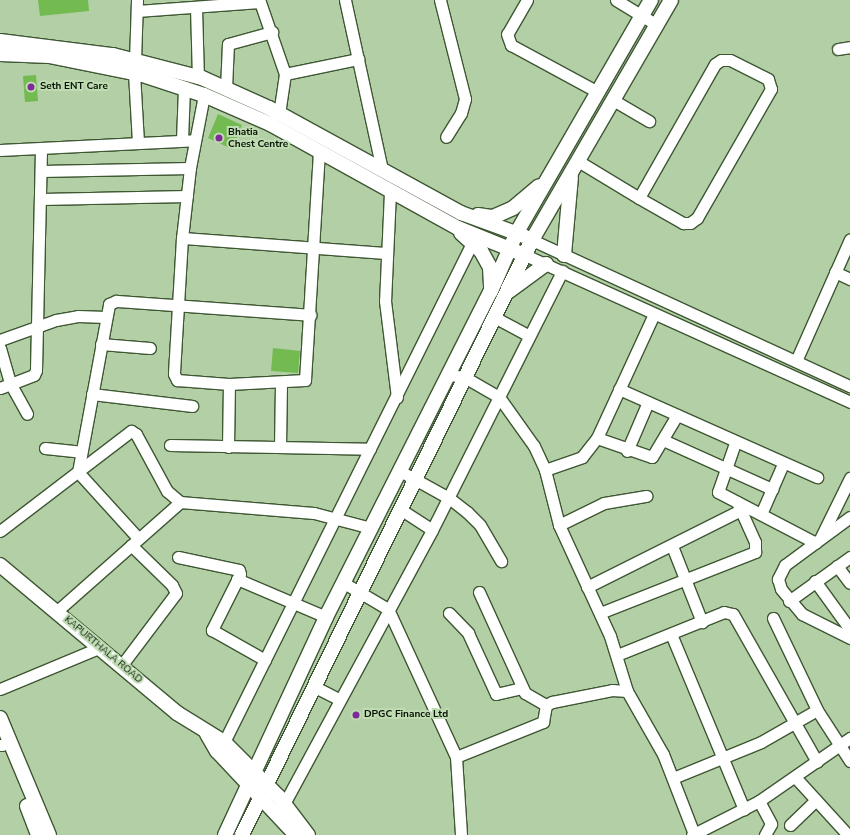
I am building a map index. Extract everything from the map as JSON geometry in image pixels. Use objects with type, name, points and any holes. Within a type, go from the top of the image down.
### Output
[{"type":"main road","points":[[225,835],[326,617],[447,374],[491,291],[517,232],[546,179],[651,0]]},
{"type":"main road","points":[[242,835],[313,686],[466,378],[532,240],[671,0]]},
{"type":"main road","points":[[0,41],[198,78],[226,89],[279,114],[461,213],[517,232],[532,240]]},
{"type":"main road","points":[[0,54],[49,56],[134,67],[184,89],[204,95],[270,124],[319,153],[453,226],[525,255]]},
{"type":"main road","points":[[564,255],[574,167]]},
{"type":"main road","points":[[461,213],[493,217],[513,208],[546,179]]},
{"type":"main road","points":[[453,226],[472,243],[490,267],[491,291]]},
{"type":"main road","points":[[506,292],[546,264]]},
{"type":"main road","name":"KAPURTHALA ROAD","points":[[0,565],[101,647],[121,666],[206,733]]},
{"type":"main road","points":[[0,718],[49,835]]},
{"type":"main road","points":[[206,733],[224,742],[252,778]]},
{"type":"main road","points":[[206,733],[217,750],[252,778],[264,790],[296,835]]},
{"type":"main road","points":[[1,744],[38,835]]},
{"type":"main road","points":[[264,790],[284,804],[308,835]]},
{"type":"street","points":[[345,0],[382,170]]},
{"type":"street","points":[[440,0],[465,99],[461,112],[446,137]]},
{"type":"street","points":[[527,0],[506,34],[506,39],[511,45],[598,92]]},
{"type":"street","points":[[616,0],[657,25]]},
{"type":"street","points":[[138,143],[134,67],[137,5],[196,7],[260,2],[272,32],[285,74],[279,114]]},
{"type":"street","points":[[196,7],[198,78]]},
{"type":"street","points":[[226,89],[228,44],[272,32]]},
{"type":"street","points":[[838,49],[850,47]]},
{"type":"street","points":[[285,74],[358,59]]},
{"type":"street","points":[[574,167],[639,198],[683,223],[697,218],[771,89],[768,79],[730,60],[721,60],[715,64],[639,198]]},
{"type":"street","points":[[182,140],[184,89]]},
{"type":"street","points":[[204,95],[190,168],[182,238],[174,374],[177,380],[229,384],[280,384],[301,382],[307,376],[319,153]]},
{"type":"street","points":[[613,100],[649,121]]},
{"type":"street","points":[[0,150],[195,140]]},
{"type":"street","points":[[0,388],[35,373],[41,199],[41,149]]},
{"type":"street","points":[[41,171],[190,168]]},
{"type":"street","points":[[390,192],[386,253],[385,302],[397,397]]},
{"type":"street","points":[[41,199],[188,196]]},
{"type":"street","points":[[182,238],[313,249],[386,253]]},
{"type":"street","points":[[796,361],[850,239]]},
{"type":"street","points":[[532,240],[850,386]]},
{"type":"street","points":[[224,742],[337,518],[472,243]]},
{"type":"street","points":[[525,255],[562,270],[654,314],[850,402]]},
{"type":"street","points":[[284,804],[449,498],[562,270]]},
{"type":"street","points":[[835,272],[850,279]]},
{"type":"street","points":[[121,666],[176,593],[172,585],[78,472],[109,304],[116,301],[178,307],[310,315]]},
{"type":"street","points":[[545,470],[582,457],[598,438],[654,314]]},
{"type":"street","points":[[0,340],[37,325],[78,316],[106,317]]},
{"type":"street","points":[[494,317],[528,336]]},
{"type":"street","points":[[101,344],[150,348]]},
{"type":"street","points":[[0,348],[10,383],[27,414]]},
{"type":"street","points":[[447,374],[466,378],[499,397],[534,446],[545,470],[559,525],[600,613],[617,655],[627,691],[673,778],[697,834],[759,801],[841,746],[850,738]]},
{"type":"street","points":[[228,447],[229,384]]},
{"type":"street","points":[[280,384],[280,447]]},
{"type":"street","points":[[619,389],[735,443],[817,477]]},
{"type":"street","points":[[92,394],[192,406]]},
{"type":"street","points":[[627,451],[648,402]]},
{"type":"street","points":[[598,438],[627,451],[652,457],[677,415]]},
{"type":"street","points":[[0,531],[131,431],[136,434],[167,491],[180,502],[281,508],[337,518],[371,528]]},
{"type":"street","points":[[663,440],[726,470],[772,489]]},
{"type":"street","points":[[735,443],[718,492],[739,506],[761,514],[818,541]]},
{"type":"street","points":[[170,445],[370,449]]},
{"type":"street","points":[[45,448],[81,452]]},
{"type":"street","points":[[761,514],[783,464]]},
{"type":"street","points":[[400,471],[449,498],[480,525],[501,561]]},
{"type":"street","points":[[818,541],[850,478]]},
{"type":"street","points":[[559,525],[604,503],[646,496]]},
{"type":"street","points":[[57,611],[180,502]]},
{"type":"street","points":[[587,586],[672,546],[739,506]]},
{"type":"street","points":[[600,613],[755,552],[755,542],[739,506]]},
{"type":"street","points":[[400,509],[432,530]]},
{"type":"street","points":[[848,632],[814,622],[789,601],[778,579],[780,571],[850,518]]},
{"type":"street","points":[[672,546],[702,622]]},
{"type":"street","points":[[178,557],[236,568],[240,574],[212,632],[265,660]]},
{"type":"street","points":[[789,601],[815,581],[850,558]]},
{"type":"street","points":[[837,566],[850,583]]},
{"type":"street","points":[[237,579],[293,605],[326,617]]},
{"type":"street","points":[[815,581],[848,632]]},
{"type":"street","points":[[344,583],[388,609],[456,757],[461,835]]},
{"type":"street","points":[[479,592],[522,688],[528,697],[546,705],[592,692],[627,691]]},
{"type":"street","points":[[617,655],[724,612],[733,614],[794,724],[817,762]]},
{"type":"street","points":[[449,613],[468,633],[496,694],[522,688]]},
{"type":"street","points":[[773,618],[818,710],[850,761]]},
{"type":"street","points":[[670,634],[744,809]]},
{"type":"street","points":[[0,689],[101,647]]},
{"type":"street","points":[[313,686],[340,700]]},
{"type":"street","points":[[456,757],[543,722],[546,705]]},
{"type":"street","points":[[673,778],[723,759],[794,724],[818,710]]},
{"type":"street","points":[[795,777],[848,835]]},
{"type":"street","points":[[790,825],[816,800]]},
{"type":"street","points":[[759,801],[771,824],[765,835]]},
{"type":"building","points":[[38,0],[88,0],[89,11],[40,16]]},
{"type":"building","points":[[36,75],[38,101],[25,102],[23,76]]},
{"type":"building","points":[[218,114],[242,125],[232,149],[208,138]]},
{"type":"building","points":[[273,348],[300,351],[298,373],[271,371]]},
{"type":"place","name":"Seth ENT Care","points":[[31,87]]},
{"type":"place","name":"Bhatia Chest Centre","points":[[219,138]]},
{"type":"place","name":"DPGC Finance Ltd","points":[[356,715]]}]
